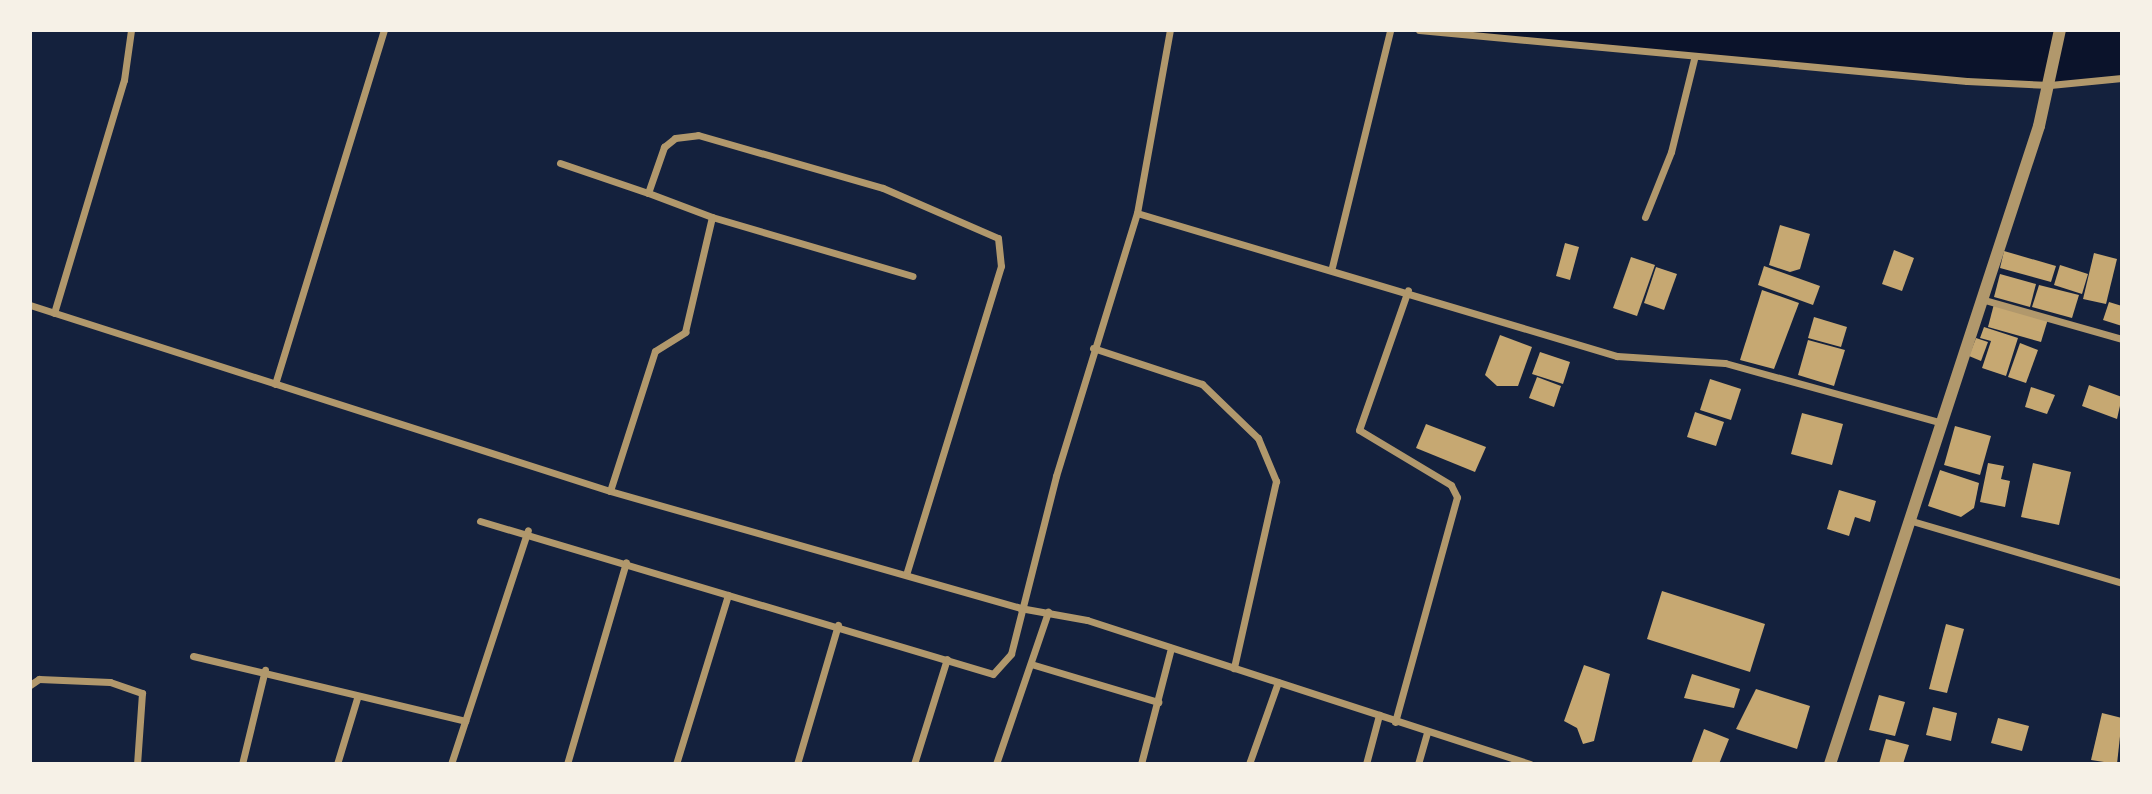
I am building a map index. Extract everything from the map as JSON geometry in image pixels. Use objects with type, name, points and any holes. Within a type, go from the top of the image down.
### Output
[{"type":"street","points":[[54,313],[124,80],[131,30]]},
{"type":"street","points":[[275,384],[384,30]]},
{"type":"street","points":[[480,521],[528,530],[728,595],[838,625],[993,674],[1011,654],[1020,608],[1093,348],[1137,213],[1170,30]]},
{"type":"street","points":[[1332,267],[1390,30]]},
{"type":"street","points":[[1419,30],[1695,59],[2050,85],[2122,78]]},
{"type":"street","points":[[1830,764],[1944,423],[1980,299],[2050,85],[2060,30]]},
{"type":"street","points":[[1645,217],[1671,152],[1695,59]]},
{"type":"street","points":[[648,193],[664,147],[675,138],[698,135],[883,188],[998,238],[1001,266],[906,574]]},
{"type":"street","points":[[560,163],[712,217],[913,276]]},
{"type":"street","points":[[1137,213],[1332,267],[1617,356],[1725,363],[1944,423]]},
{"type":"street","points":[[610,491],[655,351],[685,332],[712,217]]},
{"type":"street","points":[[1395,722],[1457,497],[1451,485],[1359,430],[1408,290]]},
{"type":"street","points":[[1980,299],[2122,339]]},
{"type":"street","points":[[30,305],[610,491],[1020,608],[1048,612],[1171,648],[1380,715],[1427,733],[1530,764]]},
{"type":"street","points":[[1093,348],[1202,384],[1258,438],[1276,481],[1234,668]]},
{"type":"street","points":[[1912,521],[2122,583]]},
{"type":"street","points":[[451,764],[528,530]]},
{"type":"street","points":[[567,764],[626,562]]},
{"type":"street","points":[[677,764],[728,595]]},
{"type":"street","points":[[996,764],[1048,612]]},
{"type":"street","points":[[797,764],[838,625]]},
{"type":"street","points":[[1141,764],[1171,648]]},
{"type":"street","points":[[193,656],[265,670],[357,698],[465,721]]},
{"type":"street","points":[[914,764],[947,659]]},
{"type":"street","points":[[1031,664],[1158,702]]},
{"type":"street","points":[[242,764],[265,670]]},
{"type":"street","points":[[30,685],[39,679],[110,682],[142,693],[137,764]]},
{"type":"street","points":[[1249,764],[1278,682]]},
{"type":"street","points":[[337,764],[357,698]]},
{"type":"street","points":[[1366,764],[1380,715]]},
{"type":"street","points":[[1418,764],[1427,733]]},
{"type":"water","points":[[1412,30],[2122,30],[2122,78],[2050,85],[1967,81]]},
{"type":"building","points":[[1780,225],[1810,234],[1800,269],[1790,272],[1769,265]]},
{"type":"building","points":[[1565,243],[1579,247],[1570,280],[1556,276]]},
{"type":"building","points":[[1894,250],[1914,258],[1902,291],[1882,284]]},
{"type":"building","points":[[2004,251],[2056,266],[2051,282],[2000,268]]},
{"type":"building","points":[[2094,253],[2117,259],[2106,304],[2083,299]]},
{"type":"building","points":[[1631,257],[1655,265],[1637,316],[1613,308]]},
{"type":"building","points":[[2060,265],[2088,274],[2082,294],[2054,285]]},
{"type":"building","points":[[1764,266],[1820,286],[1813,305],[1758,285]]},
{"type":"building","points":[[1656,267],[1677,274],[1664,310],[1644,303]]},
{"type":"building","points":[[2000,274],[2036,284],[2030,307],[1994,297]]},
{"type":"building","points":[[2039,285],[2079,295],[2072,318],[2032,307]]},
{"type":"building","points":[[1762,290],[1799,303],[1774,369],[1740,360]]},
{"type":"building","points":[[2109,302],[2122,306],[2122,326],[2103,320]]},
{"type":"building","points":[[1994,304],[2048,319],[2041,342],[1988,327]]},
{"type":"building","points":[[1814,317],[1847,327],[1841,347],[1808,338]]},
{"type":"building","points":[[1984,327],[2018,338],[2006,376],[1982,368],[1991,341],[1980,338]]},
{"type":"building","points":[[1500,335],[1532,347],[1518,386],[1497,386],[1485,375]]},
{"type":"building","points":[[1976,338],[1988,342],[1981,361],[1969,356]]},
{"type":"building","points":[[1808,340],[1845,350],[1834,386],[1798,375]]},
{"type":"building","points":[[2020,343],[2038,350],[2026,383],[2008,377]]},
{"type":"building","points":[[1540,352],[1570,362],[1563,384],[1532,374]]},
{"type":"building","points":[[1537,377],[1561,386],[1554,407],[1529,398]]},
{"type":"building","points":[[1710,379],[1741,389],[1731,420],[1700,410]]},
{"type":"building","points":[[2089,385],[2122,397],[2117,419],[2082,406]]},
{"type":"building","points":[[2031,387],[2055,395],[2047,414],[2025,407]]},
{"type":"building","points":[[1695,412],[1724,422],[1716,446],[1687,437]]},
{"type":"building","points":[[1802,413],[1843,424],[1832,465],[1791,454]]},
{"type":"building","points":[[1426,424],[1486,447],[1475,472],[1416,448]]},
{"type":"building","points":[[1955,426],[1991,436],[1980,475],[1944,465]]},
{"type":"building","points":[[1988,463],[2004,466],[2001,479],[2010,481],[2005,507],[1980,502]]},
{"type":"building","points":[[2033,463],[2071,472],[2059,525],[2021,517]]},
{"type":"building","points":[[1940,470],[1979,483],[1974,508],[1961,517],[1928,506]]},
{"type":"building","points":[[1839,490],[1876,501],[1870,522],[1855,517],[1849,536],[1827,529]]},
{"type":"building","points":[[1662,591],[1765,624],[1750,672],[1647,639]]},
{"type":"building","points":[[1946,624],[1964,629],[1947,693],[1929,689]]},
{"type":"building","points":[[1584,665],[1610,674],[1594,741],[1583,744],[1577,728],[1564,721]]},
{"type":"building","points":[[1692,674],[1740,689],[1734,708],[1684,698]]},
{"type":"building","points":[[1756,689],[1810,706],[1797,749],[1736,729]]},
{"type":"building","points":[[1879,695],[1905,702],[1895,736],[1869,730]]},
{"type":"building","points":[[1933,707],[1957,713],[1951,741],[1926,735]]},
{"type":"building","points":[[2102,713],[2122,718],[2117,764],[2091,760]]},
{"type":"building","points":[[1998,718],[2029,726],[2022,751],[1991,743]]},
{"type":"building","points":[[1704,729],[1729,739],[1719,764],[1691,764]]},
{"type":"building","points":[[1886,739],[1909,745],[1903,764],[1879,764]]}]
